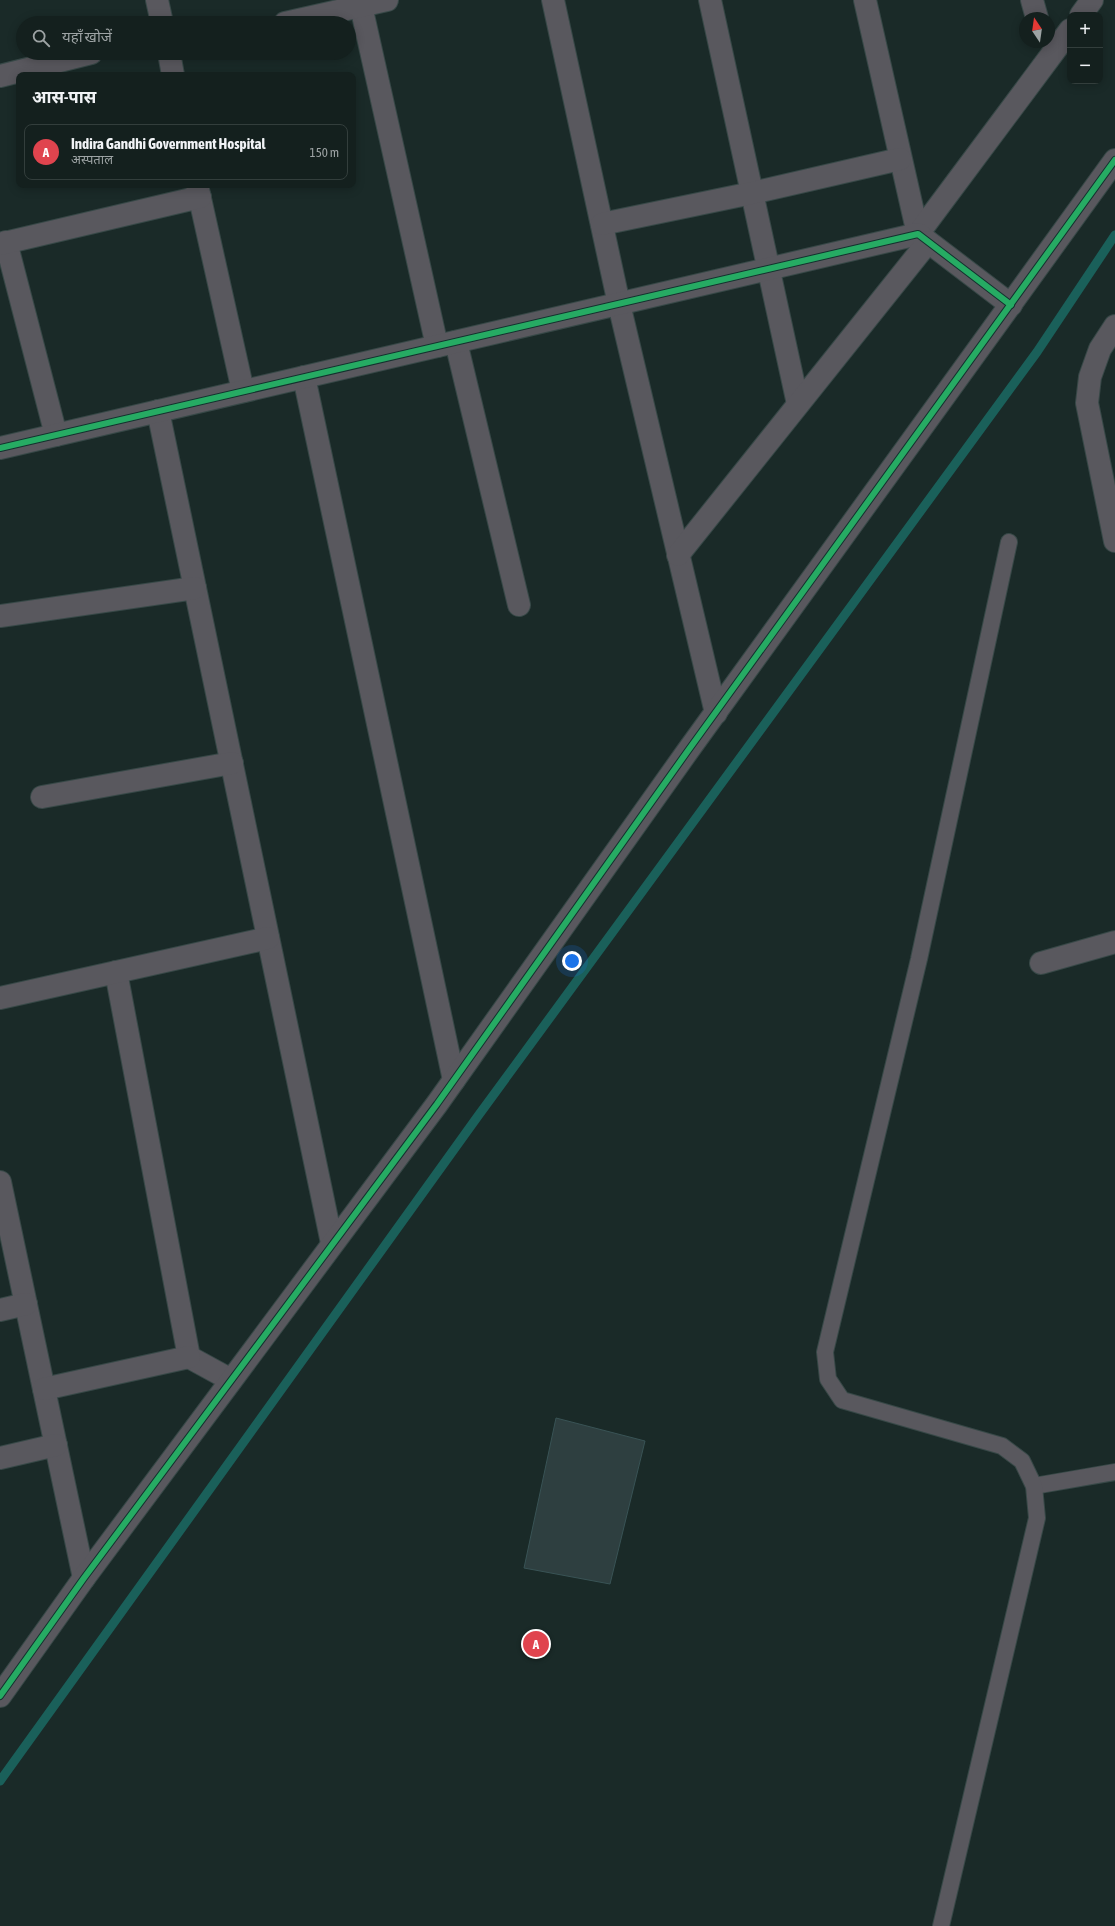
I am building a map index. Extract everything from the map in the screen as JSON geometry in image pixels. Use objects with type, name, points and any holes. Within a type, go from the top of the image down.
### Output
[{"type":"street","points":[[157,0],[160,16]]},
{"type":"street","points":[[316,16],[387,0]]},
{"type":"street","points":[[553,0],[618,304],[716,713]]},
{"type":"street","points":[[710,0],[798,404]]},
{"type":"street","points":[[865,0],[900,159],[923,238],[1011,305]]},
{"type":"street","points":[[1032,0],[1035,12]]},
{"type":"street","points":[[1083,12],[1092,0]]},
{"type":"street","points":[[361,6],[446,344],[519,605]]},
{"type":"street","points":[[678,555],[798,404],[923,238],[1045,51],[1067,33]]},
{"type":"street","points":[[0,76],[63,60]]},
{"type":"street","points":[[170,60],[172,72]]},
{"type":"street","points":[[602,224],[752,193],[900,159]]},
{"type":"street","points":[[0,1696],[84,1578],[454,1080],[716,713],[1115,160]]},
{"type":"street","points":[[56,435],[3,243],[199,191],[243,391]]},
{"type":"street","points":[[0,448],[769,269],[923,238]]},
{"type":"street","points":[[1115,326],[1100,349],[1090,377],[1087,403],[1115,541]]},
{"type":"street","points":[[304,377],[454,1080]]},
{"type":"street","points":[[158,411],[332,1244]]},
{"type":"street","points":[[0,616],[195,588]]},
{"type":"street","points":[[42,797],[232,763]]},
{"type":"street","points":[[0,998],[268,938]]},
{"type":"street","points":[[1041,963],[1115,942]]},
{"type":"street","points":[[116,972],[189,1357]]},
{"type":"street","points":[[0,1182],[84,1578]]},
{"type":"street","points":[[0,1310],[26,1304]]},
{"type":"street","points":[[44,1389],[189,1357],[231,1380]]},
{"type":"street","points":[[0,1458],[56,1445]]},
{"type":"lane","points":[[941,1926],[1037,1518],[1034,1486],[1022,1461],[1002,1446],[842,1400],[828,1379],[825,1352],[919,959],[1009,542]]},
{"type":"lane","points":[[1034,1486],[1115,1472]]},
{"type":"building","points":[[556,1418],[645,1441],[610,1584],[524,1568]]},
{"type":"waterway","points":[[0,1781],[478,1116],[1037,352],[1115,235]]},
{"type":"cycle path","points":[[0,1696],[84,1578],[437,1104],[687,752],[1115,160]]},
{"type":"cycle path","points":[[0,448],[918,234],[1011,305]]},
{"type":"place","name":"Indira Gandhi Government Hospital","points":[[536,1644]]}]
